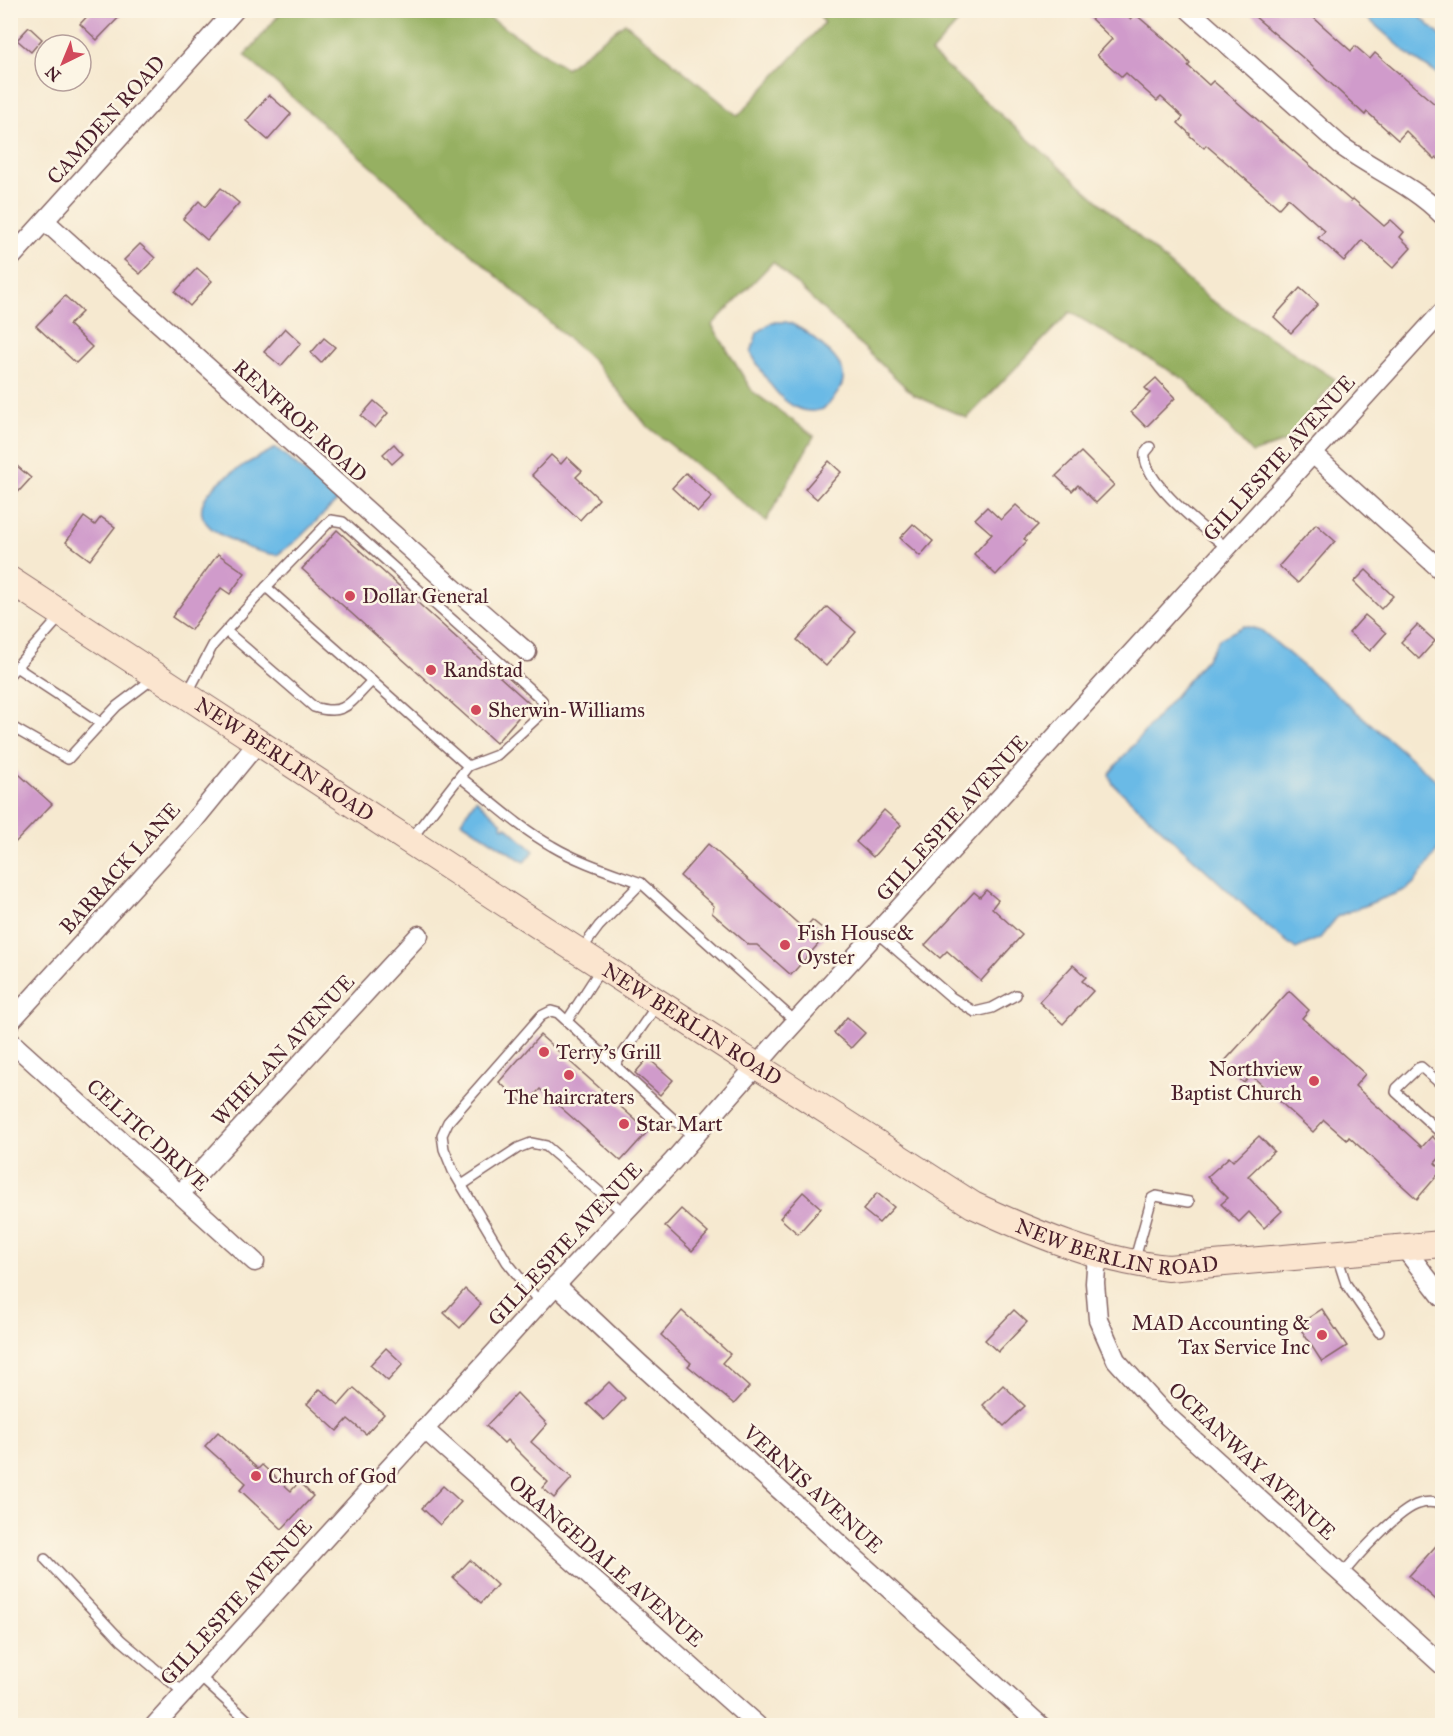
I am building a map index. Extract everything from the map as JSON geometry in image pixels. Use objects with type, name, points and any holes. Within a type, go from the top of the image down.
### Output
[{"type":"street","name":"CAMDEN ROAD","points":[[10,259],[17,238],[45,221],[235,10]]},
{"type":"street","points":[[1189,10],[1340,145],[1362,161],[1407,185],[1428,200],[1443,215]]},
{"type":"street","name":"RENFROE ROAD","points":[[45,221],[527,652]]},
{"type":"street","name":"GILLESPIE AVENUE","points":[[154,1725],[556,1285],[694,1138],[756,1066],[1443,312]]},
{"type":"street","points":[[1313,454],[1443,571]]},
{"type":"street","name":"NEW BERLIN ROAD","points":[[10,580],[602,967],[973,1205],[1035,1234],[1097,1255],[1134,1264],[1168,1268],[1443,1244]]},
{"type":"street","name":"BARRACK LANE","points":[[10,1022],[192,823],[259,741]]},
{"type":"street","name":"WHELAN AVENUE","points":[[180,1194],[419,935]]},
{"type":"street","name":"CELTIC DRIVE","points":[[10,1041],[255,1262]]},
{"type":"street","points":[[1405,1248],[1443,1297]]},
{"type":"street","name":"OCEANWAY AVENUE","points":[[1097,1255],[1095,1283],[1098,1318],[1116,1360],[1162,1411],[1443,1665]]},
{"type":"street","name":"VERNIS AVENUE","points":[[556,1285],[648,1371],[1041,1725]]},
{"type":"street","name":"ORANGEDALE AVENUE","points":[[424,1429],[758,1725]]},
{"type":"lane","points":[[1150,447],[1145,453],[1145,461],[1162,488],[1174,502],[1227,548]]},
{"type":"lane","points":[[187,694],[213,645],[331,519],[343,522],[542,700],[542,713],[520,735],[497,755],[468,766],[410,841]]},
{"type":"lane","points":[[266,587],[468,766]]},
{"type":"lane","points":[[62,614],[13,671],[101,723]]},
{"type":"lane","points":[[226,631],[314,707],[328,712],[339,711],[372,681]]},
{"type":"lane","points":[[10,726],[68,759],[117,706],[157,675]]},
{"type":"lane","points":[[460,777],[549,845],[641,883],[796,1022]]},
{"type":"lane","points":[[579,952],[599,926],[641,883]]},
{"type":"lane","points":[[877,933],[951,997],[975,1012],[992,1008],[1016,995]]},
{"type":"lane","points":[[567,1021],[602,967]]},
{"type":"lane","points":[[615,1065],[658,1003]]},
{"type":"lane","points":[[540,1303],[507,1262],[462,1185],[444,1149],[442,1135],[448,1122],[542,1016],[551,1011],[558,1013],[694,1138]]},
{"type":"lane","points":[[1443,1084],[1421,1067],[1396,1088],[1396,1092],[1443,1134]]},
{"type":"lane","points":[[462,1185],[518,1148],[531,1143],[546,1146],[624,1213]]},
{"type":"lane","points":[[1134,1264],[1152,1198],[1155,1196],[1189,1202]]},
{"type":"lane","points":[[1337,1254],[1346,1284],[1379,1332]]},
{"type":"lane","points":[[1342,1575],[1358,1554],[1406,1511],[1416,1504],[1431,1502],[1443,1504]]},
{"type":"lane","points":[[45,1559],[121,1640],[184,1693]]},
{"type":"lane","points":[[199,1676],[254,1725]]},
{"type":"green space","points":[[282,11],[479,11],[566,68],[625,23],[738,116],[824,23],[817,11],[968,11],[931,53],[1209,299],[1335,379],[1293,439],[1252,453],[1184,379],[1070,312],[967,418],[914,395],[773,262],[712,325],[752,391],[814,436],[766,521],[646,425],[594,361],[245,56]]},
{"type":"water","points":[[1359,11],[1414,11],[1442,37],[1442,77],[1413,58]]},
{"type":"water","points":[[772,322],[786,322],[801,329],[820,343],[841,367],[842,384],[824,409],[809,411],[790,404],[774,389],[761,371],[751,353],[757,333]]},
{"type":"water","points":[[276,448],[338,500],[296,541],[277,555],[250,549],[225,537],[208,524],[202,511],[205,499],[229,474]]},
{"type":"water","points":[[1244,626],[1261,630],[1442,785],[1442,844],[1415,882],[1407,889],[1338,916],[1320,938],[1296,949],[1262,922],[1113,784],[1109,774],[1207,658],[1219,639]]},
{"type":"water","points":[[476,799],[502,823],[504,828],[506,826],[534,851],[524,862],[461,821]]},
{"type":"building","points":[[93,10],[126,10],[97,40],[93,33],[90,33],[80,24]]},
{"type":"building","points":[[1082,10],[1121,10],[1130,19],[1135,14],[1181,53],[1190,64],[1188,66],[1209,85],[1213,81],[1351,201],[1353,199],[1384,226],[1391,220],[1404,232],[1400,237],[1411,248],[1393,268],[1362,240],[1344,261],[1318,238],[1325,231],[1288,198],[1279,208],[1206,145],[1204,148],[1189,135],[1178,123],[1183,117],[1161,97],[1157,101],[1126,73],[1122,77],[1097,55],[1112,39]]},
{"type":"building","points":[[1247,10],[1305,10],[1351,51],[1355,46],[1370,59],[1375,53],[1443,111],[1443,163],[1436,157],[1434,159],[1406,131],[1398,140],[1367,112],[1365,115]]},
{"type":"building","points":[[29,27],[36,33],[33,33],[31,52],[17,40]]},
{"type":"building","points":[[269,95],[291,114],[268,140],[246,121]]},
{"type":"building","points":[[221,188],[239,203],[207,240],[183,219],[199,201],[205,207]]},
{"type":"building","points":[[140,244],[155,258],[140,274],[124,260]]},
{"type":"building","points":[[197,268],[212,281],[190,306],[175,292]]},
{"type":"building","points":[[1300,288],[1318,304],[1291,333],[1274,317]]},
{"type":"building","points":[[65,296],[82,312],[69,325],[92,347],[76,363],[36,326]]},
{"type":"building","points":[[285,328],[301,343],[281,366],[264,352]]},
{"type":"building","points":[[324,338],[335,347],[321,363],[311,353]]},
{"type":"building","points":[[1156,378],[1175,398],[1146,427],[1131,412],[1150,393],[1145,388]]},
{"type":"building","points":[[374,401],[388,413],[375,428],[361,416]]},
{"type":"building","points":[[394,444],[403,454],[392,464],[383,454]]},
{"type":"building","points":[[1081,452],[1114,485],[1096,503],[1078,485],[1072,491],[1056,476]]},
{"type":"building","points":[[551,455],[561,464],[567,457],[582,471],[576,477],[599,499],[580,520],[532,475]]},
{"type":"building","points":[[10,460],[31,478],[10,501]]},
{"type":"building","points":[[829,461],[841,472],[817,499],[805,489]]},
{"type":"building","points":[[686,473],[712,497],[698,512],[672,488]]},
{"type":"building","points":[[1016,505],[1038,525],[1024,539],[1027,541],[996,575],[974,554],[992,534],[975,519],[987,507],[1001,520]]},
{"type":"building","points":[[84,517],[95,525],[101,517],[115,527],[90,560],[66,542]]},
{"type":"building","points":[[913,524],[933,541],[920,556],[900,538]]},
{"type":"building","points":[[1316,524],[1335,541],[1298,583],[1279,566]]},
{"type":"building","points":[[337,530],[530,704],[496,743],[302,569]]},
{"type":"building","points":[[218,554],[245,573],[230,594],[221,588],[191,630],[172,617]]},
{"type":"building","points":[[1366,570],[1393,596],[1381,609],[1354,582]]},
{"type":"building","points":[[827,607],[856,632],[826,666],[797,640]]},
{"type":"building","points":[[1365,615],[1386,633],[1370,651],[1349,633]]},
{"type":"building","points":[[1417,625],[1435,641],[1419,659],[1401,642]]},
{"type":"building","points":[[10,766],[52,804],[10,848]]},
{"type":"building","points":[[884,810],[901,825],[873,857],[856,842]]},
{"type":"building","points":[[708,844],[804,929],[812,920],[828,933],[791,975],[757,945],[749,945],[712,913],[714,906],[680,876]]},
{"type":"building","points":[[986,890],[998,900],[992,908],[1022,935],[981,981],[947,951],[940,958],[925,945],[974,892],[980,897]]},
{"type":"building","points":[[1073,965],[1086,977],[1082,981],[1093,991],[1063,1024],[1039,1002]]},
{"type":"building","points":[[1289,991],[1309,1010],[1302,1018],[1365,1074],[1355,1086],[1422,1147],[1432,1136],[1443,1147],[1443,1154],[1435,1163],[1442,1170],[1417,1199],[1349,1137],[1347,1140],[1324,1120],[1313,1132],[1251,1075],[1244,1083],[1222,1064]]},
{"type":"building","points":[[847,1017],[865,1033],[851,1048],[834,1033]]},
{"type":"building","points":[[540,1035],[648,1131],[621,1161],[540,1089],[525,1105],[499,1082]]},
{"type":"building","points":[[648,1058],[673,1080],[660,1095],[635,1073]]},
{"type":"building","points":[[1259,1136],[1274,1151],[1248,1176],[1282,1211],[1264,1228],[1249,1212],[1239,1222],[1221,1204],[1228,1198],[1207,1177],[1229,1157],[1233,1161]]},
{"type":"building","points":[[803,1192],[821,1208],[798,1234],[780,1218]]},
{"type":"building","points":[[877,1193],[894,1207],[879,1223],[863,1210]]},
{"type":"building","points":[[681,1209],[708,1233],[692,1251],[665,1226]]},
{"type":"building","points":[[465,1289],[481,1304],[460,1328],[444,1313]]},
{"type":"building","name":"MAD Accounting & Tax Service Inc","points":[[1322,1309],[1347,1346],[1322,1362],[1298,1325]]},
{"type":"building","points":[[1014,1310],[1027,1322],[998,1352],[985,1340]]},
{"type":"building","points":[[682,1311],[730,1354],[722,1363],[749,1387],[734,1404],[688,1366],[691,1363],[661,1335]]},
{"type":"building","points":[[386,1348],[403,1364],[388,1381],[370,1365]]},
{"type":"building","points":[[609,1382],[625,1398],[604,1420],[587,1404]]},
{"type":"building","points":[[1003,1385],[1025,1406],[1004,1426],[983,1405]]},
{"type":"building","points":[[354,1388],[384,1414],[366,1434],[348,1419],[337,1431],[307,1404],[320,1389],[339,1405]]},
{"type":"building","points":[[517,1393],[547,1424],[531,1442],[572,1478],[554,1498],[543,1488],[548,1482],[535,1468],[507,1440],[504,1443],[486,1426]]},
{"type":"building","name":"Church of God","points":[[218,1432],[258,1469],[262,1465],[291,1491],[299,1482],[313,1496],[282,1529],[240,1490],[246,1483],[205,1446]]},
{"type":"building","points":[[443,1486],[461,1502],[440,1525],[422,1508]]},
{"type":"building","points":[[1443,1538],[1443,1606],[1409,1576]]},
{"type":"building","points":[[470,1560],[497,1585],[481,1603],[453,1578]]},
{"type":"place","name":"Dollar General","points":[[350,596]]},
{"type":"place","name":"Randstad","points":[[431,670]]},
{"type":"place","name":"Sherwin-Williams","points":[[476,710]]},
{"type":"place","name":"Fish House& Oyster","points":[[785,945]]},
{"type":"place","name":"Terry's Grill","points":[[544,1052]]},
{"type":"place","name":"The haircraters","points":[[569,1075]]},
{"type":"place","name":"Northview Baptist Church","points":[[1314,1081]]},
{"type":"place","name":"Star Mart","points":[[624,1124]]},
{"type":"place","name":"MAD Accounting & Tax Service Inc","points":[[1322,1335]]},
{"type":"place","name":"Church of God","points":[[256,1476]]}]
